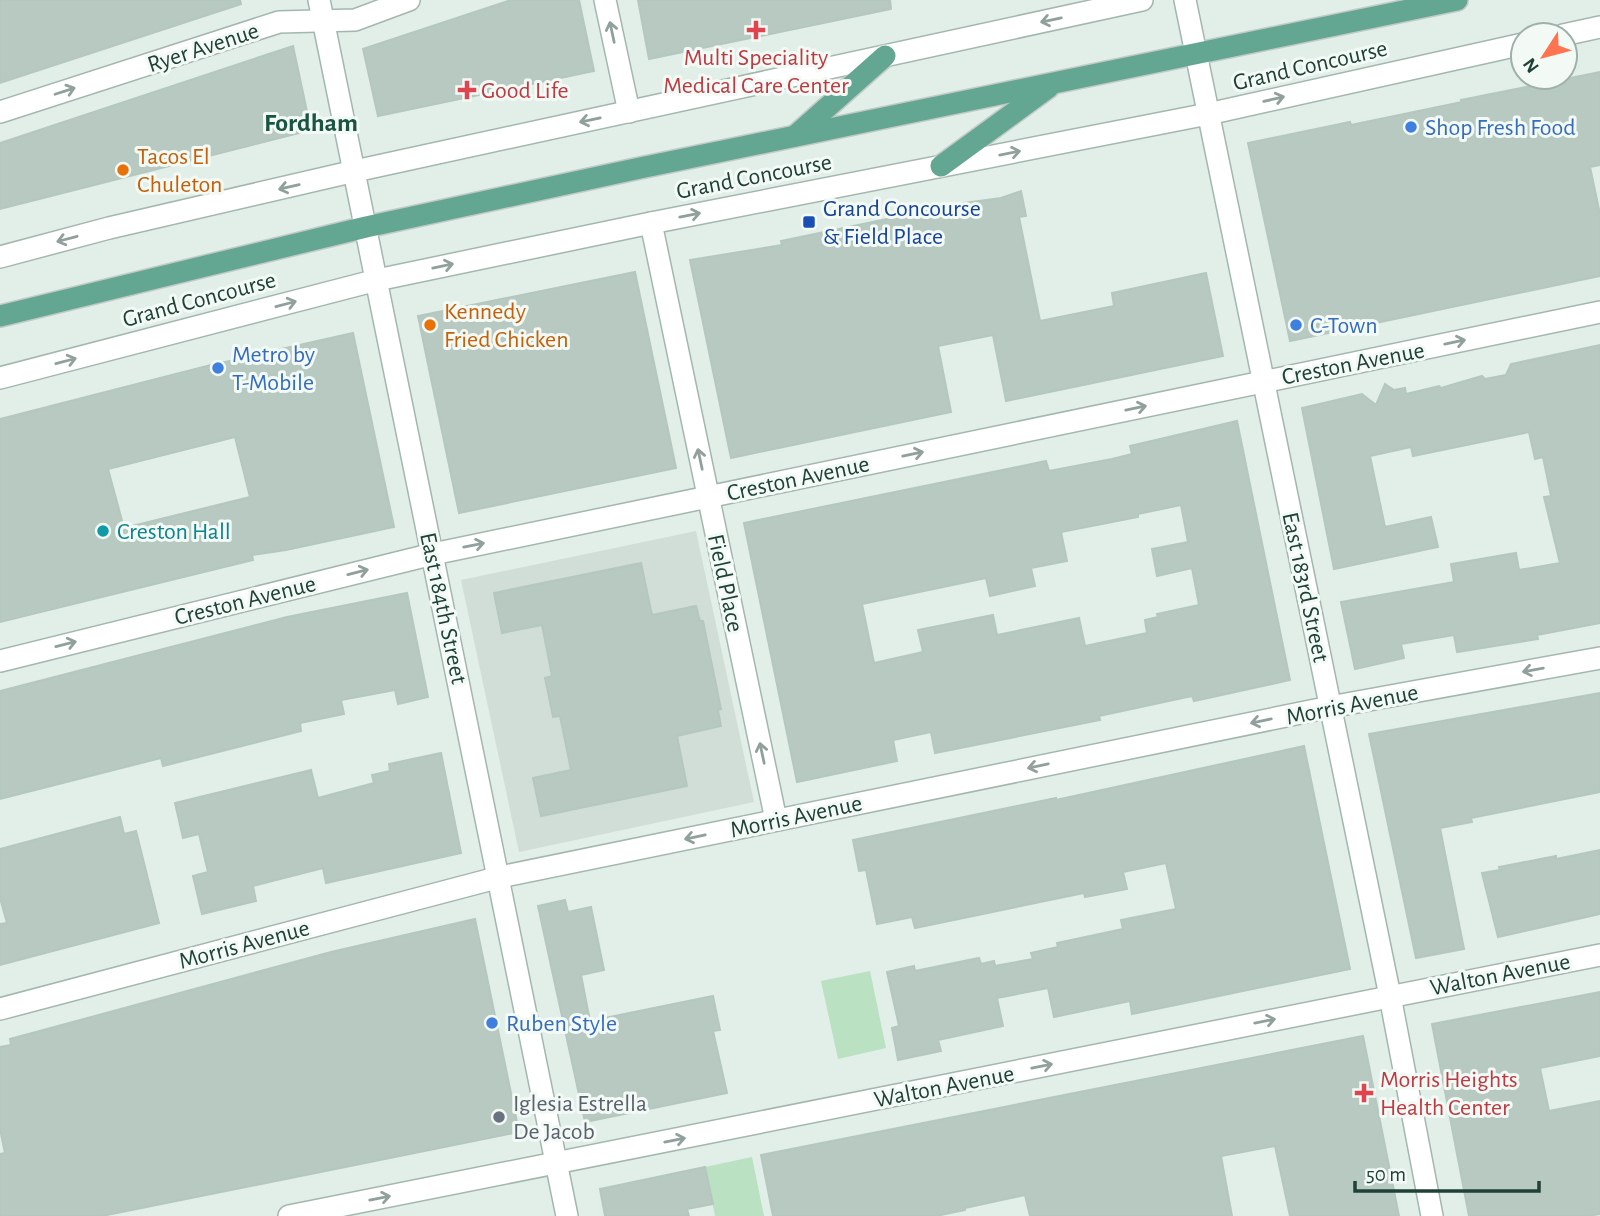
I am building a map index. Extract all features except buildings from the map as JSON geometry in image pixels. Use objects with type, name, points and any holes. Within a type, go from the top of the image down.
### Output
[{"type":"main road","name":"Grand Concourse","points":[[0,316],[366,227],[1457,0]]},
{"type":"main road","points":[[794,137],[885,56]]},
{"type":"main road","points":[[941,166],[1057,82]]},
{"type":"street","name":"Ryer Avenue","points":[[0,112],[322,10],[355,20],[409,0]]},
{"type":"street","points":[[605,0],[629,112]]},
{"type":"street","points":[[0,257],[109,228],[355,172],[1142,0]]},
{"type":"street","name":"East 183rd Street","points":[[1185,0],[1390,996],[1432,1216]]},
{"type":"street","name":"East 184th Street","points":[[322,10],[567,1216]]},
{"type":"street","points":[[1579,32],[1600,27]]},
{"type":"street","name":"Grand Concourse","points":[[0,378],[377,280],[650,223],[1208,114],[1509,47]]},
{"type":"street","name":"Field Place","points":[[650,223],[776,820]]},
{"type":"street","name":"Creston Avenue","points":[[0,661],[433,554],[1600,312]]},
{"type":"street","name":"Morris Avenue","points":[[0,1009],[500,877],[1330,707],[1600,658]]},
{"type":"street","name":"Walton Avenue","points":[[289,1216],[1600,955]]},
{"type":"shaded area","points":[[696,531],[754,802],[519,852],[461,580]]},
{"type":"green space","points":[[870,971],[886,1048],[838,1059],[821,981]]},
{"type":"green space","points":[[752,1157],[764,1216],[715,1216],[705,1167]]},
{"type":"place","name":"Multi Speciality Medical Care Center","points":[[756,30]]},
{"type":"place","name":"Good Life","points":[[467,90]]},
{"type":"place","name":"Shop Fresh Food","points":[[1411,127]]},
{"type":"place","name":"Tacos El Chuleton","points":[[123,170]]},
{"type":"place","name":"Grand Concourse & Field Place","points":[[809,222]]},
{"type":"place","name":"Kennedy Fried Chicken","points":[[430,325]]},
{"type":"place","name":"C-Town","points":[[1296,325]]},
{"type":"place","name":"Metro by T-Mobile","points":[[218,368]]},
{"type":"place","name":"Creston Hall","points":[[103,531]]},
{"type":"place","name":"Ruben Style","points":[[492,1023]]},
{"type":"place","name":"Morris Heights Health Center","points":[[1364,1093]]},
{"type":"place","name":"Iglesia Estrella De Jacob","points":[[499,1117]]},
{"type":"district","name":"Fordham","points":[[311,122]]}]
